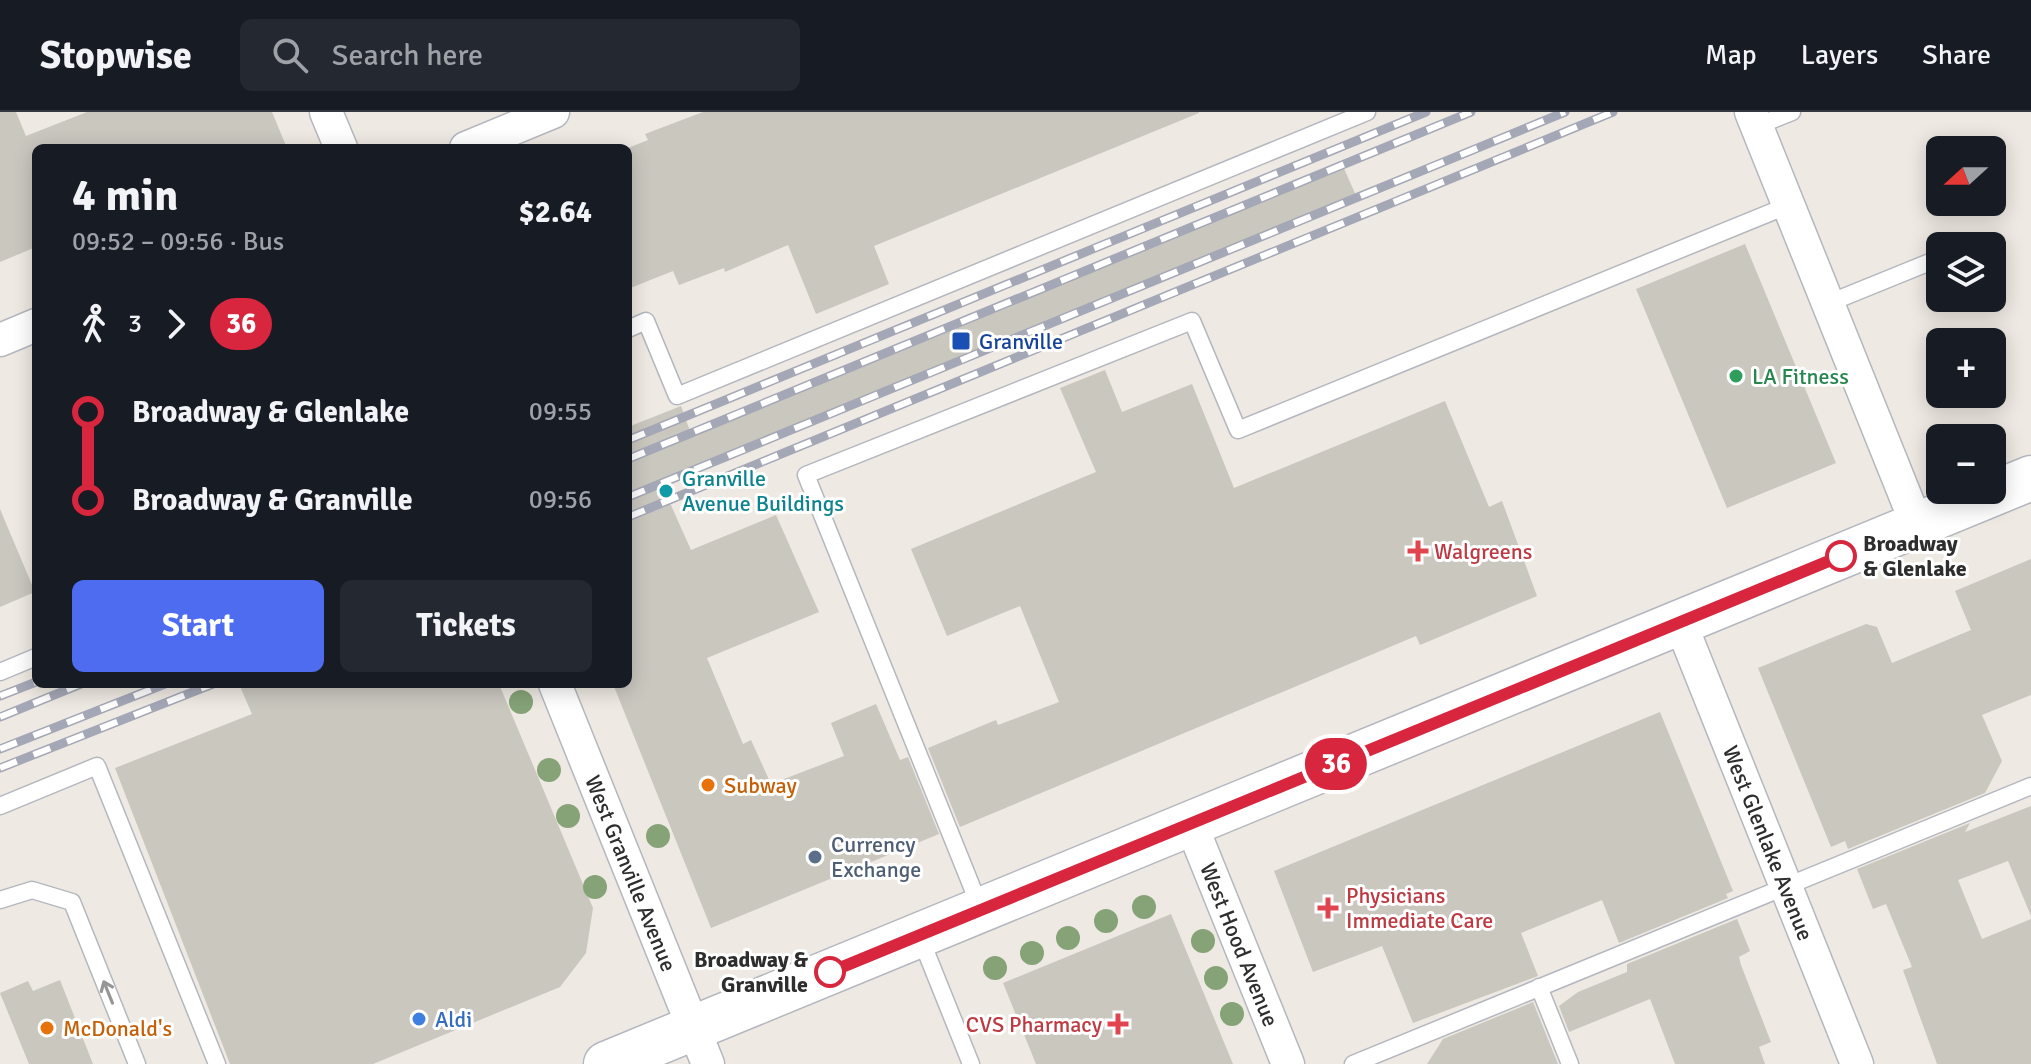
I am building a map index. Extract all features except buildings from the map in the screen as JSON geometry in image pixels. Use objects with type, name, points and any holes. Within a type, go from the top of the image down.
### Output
[{"type":"main road","points":[[606,1064],[701,1046],[919,936],[2031,478]]},
{"type":"street","points":[[326,112],[339,144]]},
{"type":"street","points":[[476,144],[553,112]]},
{"type":"street","points":[[1754,119],[1917,525]]},
{"type":"street","points":[[0,340],[32,327]]},
{"type":"street","name":"West Glenlake Avenue","points":[[1680,622],[1857,1064]]},
{"type":"street","name":"West Granville Avenue","points":[[557,688],[701,1046]]},
{"type":"street","name":"West Hood Avenue","points":[[1191,824],[1288,1064]]},
{"type":"lane","points":[[632,327],[646,321],[677,396],[1367,112]]},
{"type":"lane","points":[[1754,119],[1792,112]]},
{"type":"lane","points":[[981,910],[806,475],[1192,321],[1238,430],[1789,205]]},
{"type":"lane","points":[[1829,303],[1926,264]]},
{"type":"lane","points":[[0,672],[32,659]]},
{"type":"lane","points":[[0,806],[97,766],[217,1064]]},
{"type":"lane","points":[[1353,1064],[2030,789]]},
{"type":"lane","points":[[0,900],[32,890],[72,902],[137,1064]]},
{"type":"lane","points":[[919,936],[971,1064]]},
{"type":"lane","points":[[1539,987],[1570,1064]]},
{"type":"railway","points":[[632,438],[1426,112]]},
{"type":"railway","points":[[632,457],[1471,112]]},
{"type":"railway","points":[[632,495],[1565,112]]},
{"type":"railway","points":[[632,515],[1613,112]]},
{"type":"railway","points":[[0,696],[32,684]]},
{"type":"railway","points":[[0,717],[71,688]]},
{"type":"railway","points":[[0,749],[155,688]]},
{"type":"railway","points":[[0,768],[203,688]]},
{"type":"bus line","name":"36","points":[[830,972],[1841,556]]},
{"type":"place","name":"Granville","points":[[961,341]]},
{"type":"place","name":"LA Fitness","points":[[1736,376]]},
{"type":"place","name":"Granville Avenue Buildings","points":[[666,491]]},
{"type":"place","name":"Walgreens","points":[[1418,551]]},
{"type":"place","name":"Broadway & Glenlake","points":[[1841,556]]},
{"type":"place","name":"Subway","points":[[708,785]]},
{"type":"place","name":"Currency Exchange","points":[[815,857]]},
{"type":"place","name":"Physicians Immediate Care","points":[[1328,908]]},
{"type":"place","name":"Broadway & Granville","points":[[830,972]]},
{"type":"place","name":"Aldi","points":[[419,1019]]},
{"type":"place","name":"CVS Pharmacy","points":[[1118,1024]]},
{"type":"place","name":"McDonald's","points":[[47,1028]]}]
